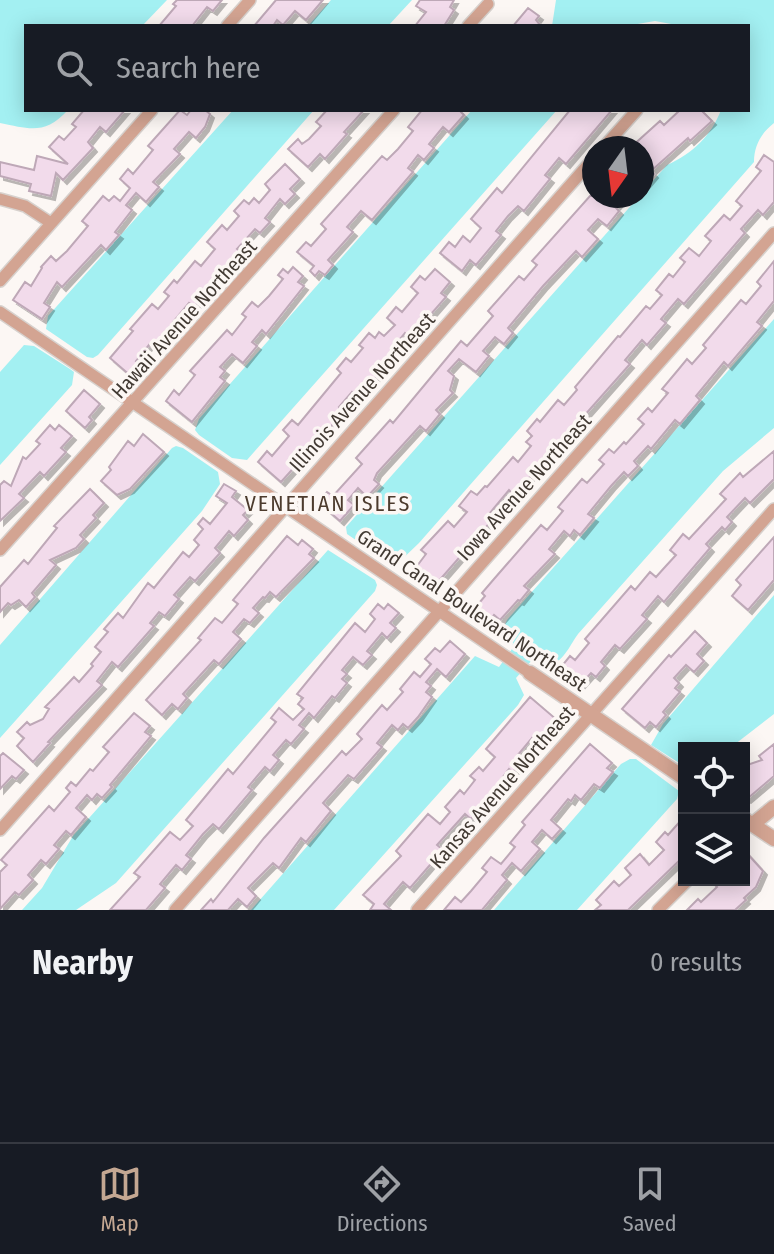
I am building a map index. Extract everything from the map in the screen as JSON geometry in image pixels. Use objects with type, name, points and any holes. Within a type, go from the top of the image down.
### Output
[{"type":"street","points":[[229,24],[250,0]]},
{"type":"street","points":[[470,24],[488,4]]},
{"type":"street","points":[[0,281],[150,112]]},
{"type":"street","name":"Hawaii Avenue Northeast","points":[[0,550],[135,403],[392,112]]},
{"type":"street","points":[[614,136],[635,112]]},
{"type":"street","name":"Illinois Avenue Northeast","points":[[0,830],[582,172]]},
{"type":"street","points":[[0,199],[25,206],[51,223]]},
{"type":"street","name":"Iowa Avenue Northeast","points":[[175,910],[774,233]]},
{"type":"street","name":"Grand Canal Boulevard Northeast","points":[[0,312],[678,774]]},
{"type":"street","name":"Kansas Avenue Northeast","points":[[417,910],[774,509]]},
{"type":"street","points":[[750,823],[774,807]]},
{"type":"street","points":[[750,827],[774,839]]},
{"type":"street","points":[[658,910],[682,886]]},
{"type":"water","points":[[0,0],[167,0],[144,24],[24,24],[24,112],[66,112],[44,127],[0,123]]},
{"type":"water","points":[[331,0],[412,0],[390,24],[310,24]]},
{"type":"water","points":[[556,0],[774,0],[774,123],[759,140],[754,162],[419,543],[395,566],[392,565],[347,534],[346,527],[629,208],[654,208],[654,180],[667,165],[700,143],[720,112],[750,112],[750,24],[671,24],[655,21],[638,24],[552,24]]},
{"type":"water","points":[[231,112],[312,112],[98,355],[87,357],[46,329],[48,316]]},
{"type":"water","points":[[470,112],[555,112],[247,460],[232,458],[199,435],[195,430],[199,419]]},
{"type":"water","points":[[774,319],[774,428],[723,471],[578,634],[560,660],[550,664],[534,658],[516,678],[524,695],[518,705],[334,910],[251,910],[475,656],[499,667],[512,649],[513,643],[502,631],[507,620]]},
{"type":"water","points":[[24,345],[34,346],[74,372],[72,385],[0,465],[0,372]]},
{"type":"water","points":[[176,446],[218,472],[220,484],[202,511],[0,738],[0,645]]},
{"type":"water","points":[[328,550],[375,580],[375,591],[116,883],[76,910],[22,910],[42,888],[73,836]]},
{"type":"water","points":[[774,595],[774,714],[738,742],[678,742],[678,762],[651,745],[663,724]]},
{"type":"water","points":[[636,759],[678,790],[677,799],[577,910],[494,910],[621,764]]},
{"type":"building","points":[[177,0],[222,0],[213,11],[207,7],[194,24],[161,24],[176,6],[173,4]]},
{"type":"building","points":[[276,0],[323,0],[306,20],[295,11],[284,24],[277,20],[274,24],[256,24]]},
{"type":"building","points":[[420,0],[454,0],[450,7],[454,10],[445,24],[417,24],[426,12],[416,6]]},
{"type":"building","points":[[528,8],[539,16],[536,20],[539,24],[515,24]]},
{"type":"building","points":[[82,112],[123,112],[106,132],[100,127],[88,142],[93,148],[63,180],[56,173],[51,196],[29,191],[31,184],[0,176],[0,162],[34,170],[37,156],[68,164],[49,147],[59,136],[64,140],[76,127],[72,124]]},
{"type":"building","points":[[178,112],[187,115],[189,112],[210,114],[196,138],[189,132],[174,149],[180,154],[153,182],[159,187],[146,202],[136,193],[126,205],[132,210],[115,232],[119,235],[106,250],[101,245],[62,287],[57,282],[44,303],[50,307],[42,319],[13,300],[25,282],[31,286],[51,256],[56,261],[67,251],[88,226],[82,221],[103,196],[109,201],[114,196],[120,201],[130,188],[120,179],[128,169],[133,174],[153,150],[148,146]]},
{"type":"building","points":[[325,112],[362,112],[325,159],[320,154],[308,167],[288,149],[298,139],[302,144],[309,139],[321,126],[316,122]]},
{"type":"building","points":[[420,112],[461,112],[464,115],[449,132],[443,127],[429,144],[434,148],[424,160],[418,155],[408,168],[413,172],[372,220],[361,211],[347,227],[353,232],[328,260],[333,265],[325,275],[319,271],[315,276],[310,271],[314,266],[297,252],[306,242],[311,246],[326,229],[321,224],[382,156],[387,160],[398,149],[413,131],[408,127]]},
{"type":"building","points":[[568,112],[610,112],[590,136],[582,136],[582,145],[566,164],[559,158],[545,175],[550,179],[524,211],[518,206],[508,216],[496,231],[501,235],[476,265],[470,260],[462,271],[440,253],[449,242],[455,247],[463,236],[470,242],[481,228],[471,219],[497,188],[502,193]]},
{"type":"building","points":[[678,112],[703,112],[712,121],[654,168],[654,136],[643,136],[660,121],[664,125]]},
{"type":"building","points":[[764,155],[774,162],[774,202],[763,215],[758,210],[741,229],[745,233],[684,304],[678,299],[661,319],[666,323],[647,345],[642,340],[625,360],[630,364],[514,495],[509,490],[489,514],[494,518],[437,583],[417,566],[426,554],[421,550],[448,521],[454,527],[467,512],[459,506],[471,491],[477,495],[487,487],[513,457],[518,462],[531,446],[526,442],[532,436],[527,431],[537,419],[540,422],[558,400],[564,405],[577,390],[575,387],[618,336],[646,306],[650,309],[662,295],[656,290],[669,274],[673,277],[685,262],[680,258],[689,248],[699,256],[711,241],[705,236],[724,215],[730,220],[742,206],[736,201],[761,171],[756,167]]},
{"type":"building","points":[[285,164],[300,179],[290,189],[295,194],[285,204],[280,199],[265,218],[270,222],[260,233],[255,229],[237,249],[242,253],[194,307],[189,303],[173,322],[178,326],[157,351],[149,345],[136,361],[141,365],[132,377],[110,358],[133,331],[130,329],[152,304],[158,309],[169,296],[164,292],[174,280],[177,283],[195,261],[201,266],[215,249],[207,242],[222,225],[227,230],[239,216],[234,211],[244,200],[249,204],[254,198],[259,203],[270,190],[265,184]]},
{"type":"building","points":[[582,205],[582,208],[616,208],[619,211],[607,226],[598,219],[588,230],[598,239],[582,257],[576,251],[543,286],[508,328],[513,333],[504,344],[495,337],[483,351],[489,356],[476,372],[459,359],[448,371],[454,376],[450,390],[453,393],[436,410],[440,414],[426,431],[420,426],[377,473],[374,480],[379,484],[367,497],[358,488],[348,500],[354,505],[340,521],[318,502],[327,492],[333,496],[362,464],[356,458],[390,420],[393,423],[461,341],[467,346],[493,316],[488,311],[519,276],[524,280],[537,265],[532,261]]},
{"type":"building","points":[[774,261],[774,301],[757,322],[762,326],[728,366],[724,362],[696,396],[700,400],[680,424],[675,420],[651,449],[648,446],[634,461],[638,466],[628,476],[624,472],[611,486],[588,514],[594,518],[580,535],[574,530],[570,536],[564,531],[549,549],[555,554],[524,586],[529,590],[520,601],[500,620],[494,615],[489,621],[475,608],[485,596],[482,593],[541,525],[547,530],[563,511],[558,507],[582,479],[587,483],[604,464],[599,460],[609,449],[614,453],[644,424],[638,419],[648,408],[652,412],[668,393],[662,389],[687,359],[692,364],[706,348],[703,345],[741,300],[746,304],[761,286],[757,282]]},
{"type":"building","points":[[293,267],[303,276],[298,282],[304,286],[266,334],[262,330],[252,342],[257,346],[243,363],[232,354],[220,367],[225,371],[220,377],[225,381],[192,422],[166,401],[174,390],[179,395],[195,375],[190,371],[227,330],[232,335],[246,317],[242,314],[252,302],[258,307],[269,296],[283,279],[278,275],[283,269],[288,273]]},
{"type":"building","points":[[435,269],[450,282],[441,293],[446,297],[410,338],[405,333],[395,345],[400,350],[358,397],[352,392],[339,407],[344,412],[281,482],[258,462],[267,451],[272,456],[289,436],[283,430],[292,420],[298,425],[341,373],[337,369],[346,358],[351,362],[363,348],[359,345],[369,333],[375,338],[379,332],[384,336],[395,325],[387,318],[396,307],[402,312],[418,293],[411,287],[420,276],[425,280]]},
{"type":"building","points":[[84,390],[100,404],[89,417],[92,420],[85,428],[66,411]]},
{"type":"building","points":[[50,425],[55,430],[59,425],[72,436],[61,448],[66,452],[44,476],[40,472],[19,494],[24,498],[0,521],[0,485],[4,481],[11,486],[23,457],[26,459],[40,444],[36,441]]},
{"type":"building","points":[[143,434],[164,452],[130,489],[117,495],[101,481],[128,441],[134,446]]},
{"type":"building","points":[[774,451],[774,479],[750,503],[745,498],[727,517],[732,522],[725,530],[722,527],[706,544],[710,548],[664,602],[658,596],[642,615],[647,619],[620,649],[615,645],[601,662],[605,666],[596,677],[591,673],[581,684],[561,667],[570,656],[575,660],[589,643],[585,639],[631,586],[635,590],[650,572],[656,577],[676,555],[670,550],[683,534],[689,539],[726,499],[720,494],[740,473],[743,477]]},
{"type":"building","points":[[224,484],[236,491],[232,497],[248,510],[243,515],[248,520],[234,536],[229,531],[215,548],[220,553],[195,581],[190,577],[174,595],[179,599],[165,616],[159,612],[150,623],[154,626],[118,667],[112,662],[97,681],[102,685],[33,762],[17,746],[24,738],[17,732],[27,722],[30,725],[43,719],[49,709],[45,707],[74,677],[79,682],[93,666],[91,664],[101,652],[95,647],[108,632],[104,629],[118,613],[123,618],[148,583],[154,588],[183,552],[189,557],[199,545],[194,540],[203,529],[198,524],[203,518],[210,524],[227,503],[216,496]]},
{"type":"building","points":[[90,489],[104,503],[93,515],[96,518],[80,535],[84,539],[76,548],[50,560],[56,565],[32,593],[35,597],[26,607],[19,600],[11,605],[8,603],[0,612],[0,587],[24,560],[28,564],[57,528],[54,526]]},
{"type":"building","points":[[287,536],[298,545],[302,540],[313,549],[309,554],[314,558],[276,597],[270,592],[263,597],[253,608],[259,613],[250,623],[244,619],[233,632],[241,639],[219,664],[214,660],[183,694],[187,698],[178,709],[172,704],[162,715],[146,700],[201,640],[198,638],[215,618],[222,623],[238,604],[233,600]]},
{"type":"building","points":[[774,537],[774,580],[748,610],[732,596],[741,585],[736,580]]},
{"type":"building","points":[[378,604],[384,609],[388,604],[399,613],[390,623],[396,628],[387,638],[382,633],[367,651],[372,655],[363,665],[353,657],[342,670],[347,674],[342,679],[347,683],[335,698],[332,696],[314,718],[309,713],[299,725],[304,729],[291,744],[286,740],[273,755],[279,760],[270,771],[265,767],[248,787],[252,790],[219,829],[213,824],[203,834],[186,855],[191,859],[182,870],[176,865],[160,884],[165,888],[146,910],[110,910],[140,877],[134,873],[170,832],[180,840],[193,826],[186,820],[228,769],[233,774],[276,722],[271,718],[279,708],[293,720],[304,709],[298,704],[303,698],[297,694],[355,623],[365,632],[375,619],[370,614]]},
{"type":"building","points":[[695,631],[707,643],[697,654],[704,661],[694,672],[686,665],[674,678],[679,683],[675,688],[680,692],[663,712],[666,715],[656,727],[650,722],[645,728],[622,709],[669,655],[671,657]]},
{"type":"building","points":[[450,641],[465,654],[446,677],[437,669],[426,682],[431,686],[426,692],[432,697],[418,717],[408,728],[403,724],[398,730],[392,725],[377,743],[382,747],[354,779],[348,775],[323,803],[331,811],[306,842],[301,838],[279,868],[273,863],[248,888],[256,896],[247,907],[238,899],[228,910],[201,910],[211,899],[213,902],[264,838],[342,751],[346,755],[362,739],[357,734],[382,705],[387,710],[403,692],[400,689],[414,672],[420,677],[431,664],[425,659],[435,648],[440,652]]},
{"type":"building","points":[[530,697],[557,720],[538,743],[532,738],[517,756],[522,761],[513,772],[509,769],[471,819],[465,814],[437,845],[443,850],[410,888],[403,882],[384,904],[391,910],[370,910],[374,904],[363,895],[401,856],[396,851],[428,814],[440,824],[450,812],[445,807],[460,790],[464,794],[475,780],[470,776],[479,767],[483,771],[495,757],[486,749]]},
{"type":"building","points":[[134,713],[150,726],[145,732],[151,736],[102,798],[97,794],[92,800],[87,795],[76,808],[86,817],[71,835],[66,831],[54,845],[59,849],[46,864],[41,860],[28,875],[33,880],[19,895],[15,892],[0,909],[0,872],[7,865],[1,860],[49,806],[54,811],[70,792],[66,788],[71,782],[76,786],[90,769],[93,771],[109,752],[103,747]]},
{"type":"building","points":[[590,744],[612,763],[607,768],[613,772],[600,788],[594,784],[581,800],[575,795],[571,801],[568,799],[551,820],[561,829],[552,839],[542,830],[532,842],[540,849],[521,871],[512,863],[502,875],[507,880],[482,910],[444,910],[455,897],[461,902],[471,891],[487,872],[482,868],[491,857],[501,864],[515,847],[510,843],[525,825],[522,822]]},
{"type":"building","points":[[774,744],[774,776],[750,796],[750,764],[762,760],[759,756]]},
{"type":"building","points":[[3,753],[24,770],[16,779],[12,776],[0,789],[0,756]]},
{"type":"building","points":[[678,824],[678,862],[628,910],[595,910],[601,905],[596,900],[614,881],[619,886],[631,875],[625,868],[640,854],[649,865],[664,850],[656,842],[665,832],[668,835]]},
{"type":"building","points":[[750,857],[763,871],[756,887],[735,910],[687,910],[717,887],[750,886]]},
{"type":"district","name":"VENETIAN ISLES","points":[[328,503]]}]
